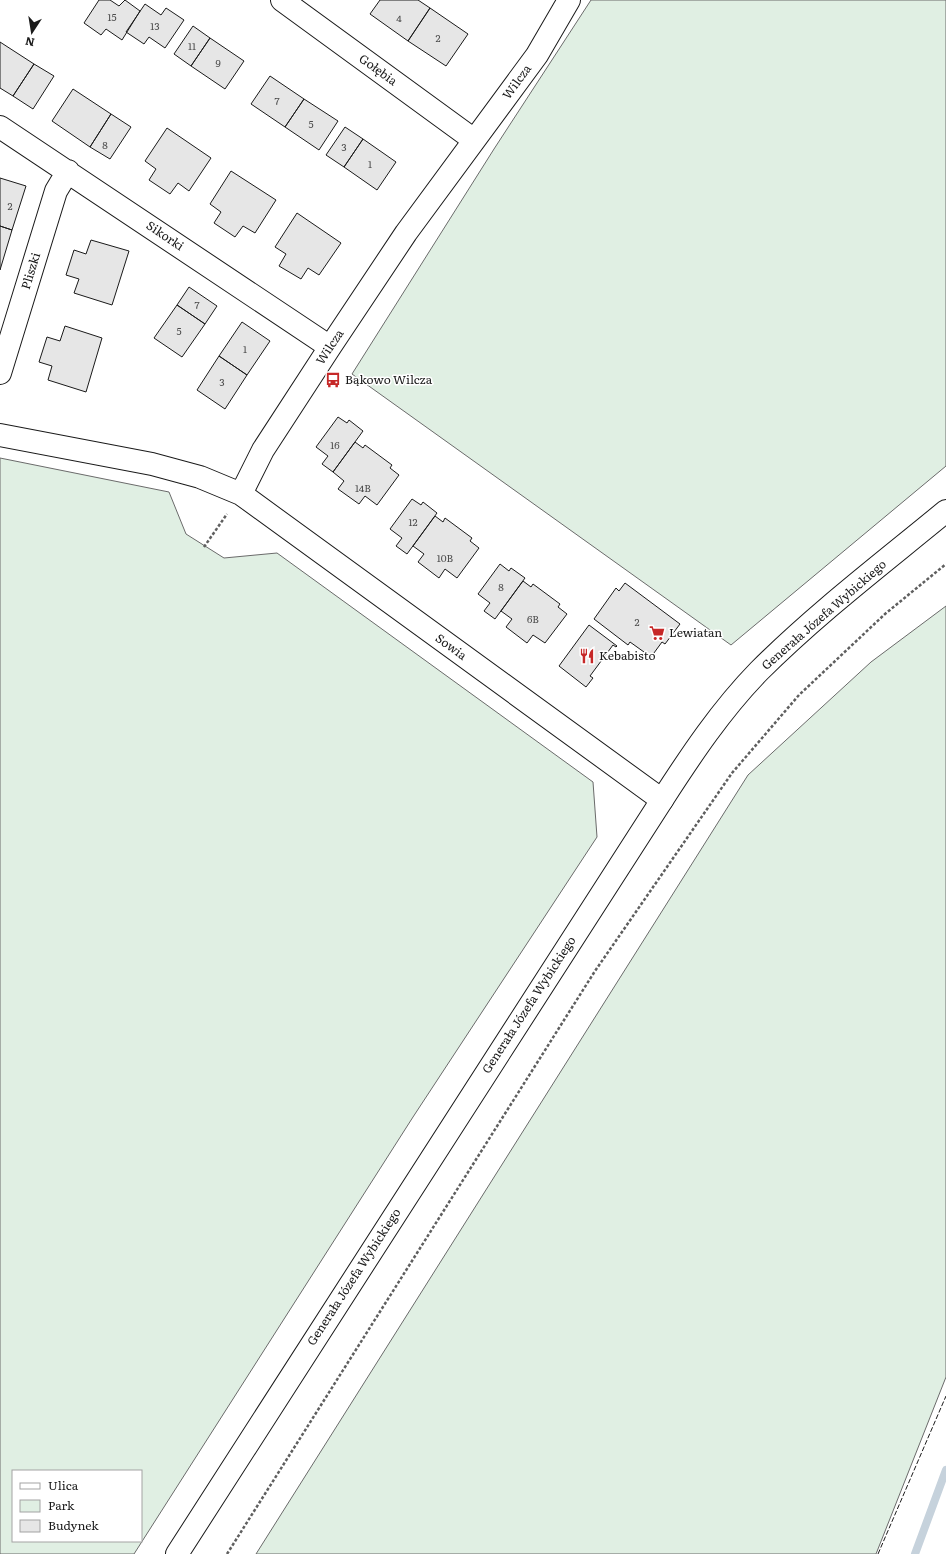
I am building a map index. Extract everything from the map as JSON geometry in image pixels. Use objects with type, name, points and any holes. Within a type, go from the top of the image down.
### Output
[{"type":"street","name":"Gołębia","points":[[282,0],[474,140]]},
{"type":"street","name":"Wilcza","points":[[241,494],[263,450],[330,347],[406,233],[536,56],[568,0]]},
{"type":"street","name":"Sikorki","points":[[0,127],[330,347]]},
{"type":"street","name":"Pliszki","points":[[0,373],[56,192],[68,171]]},
{"type":"street","points":[[0,435],[152,464],[200,477],[241,494]]},
{"type":"street","name":"Sowia","points":[[241,494],[662,800]]},
{"type":"street","name":"Generała Józefa Wybickiego","points":[[177,1554],[662,800],[716,721],[758,672],[798,635],[946,511]]},
{"type":"path","points":[[204,547],[241,494]]},
{"type":"path","points":[[227,1554],[595,971],[732,773],[800,694],[885,614],[946,564]]},
{"type":"green space","points":[[591,0],[946,0],[946,466],[731,645],[352,374],[494,149]]},
{"type":"green space","points":[[0,458],[169,492],[186,534],[224,558],[277,553],[593,782],[597,837],[413,1117],[142,1541],[142,1470],[12,1470],[12,1542],[142,1542],[134,1554],[0,1554]]},
{"type":"green space","points":[[946,606],[946,1377],[876,1554],[256,1554],[748,775],[871,662]]},
{"type":"building","points":[[99,0],[110,0],[119,6],[125,0],[140,11],[122,40],[106,29],[101,35],[84,23]]},
{"type":"building","points":[[380,0],[418,0],[430,8],[408,41],[370,14]]},
{"type":"building","points":[[145,4],[161,15],[166,8],[184,20],[165,48],[149,37],[144,44],[126,32]]},
{"type":"building","points":[[430,8],[468,34],[446,66],[408,41]]},
{"type":"building","points":[[193,26],[210,38],[191,66],[174,54]]},
{"type":"building","points":[[210,38],[244,61],[225,89],[191,66]]},
{"type":"building","points":[[0,42],[34,64],[13,96],[0,88]]},
{"type":"building","points":[[34,64],[54,76],[33,109],[13,96]]},
{"type":"building","points":[[270,76],[304,99],[285,127],[251,104]]},
{"type":"building","points":[[73,89],[111,114],[90,147],[52,121]]},
{"type":"building","points":[[304,99],[338,121],[319,150],[285,127]]},
{"type":"building","points":[[111,114],[131,127],[110,159],[90,147]]},
{"type":"building","points":[[345,127],[363,139],[344,167],[326,155]]},
{"type":"building","points":[[167,128],[211,158],[189,191],[178,183],[170,194],[149,180],[156,169],[145,161]]},
{"type":"building","points":[[363,139],[396,162],[377,190],[344,167]]},
{"type":"building","points":[[231,171],[276,200],[255,233],[243,226],[235,237],[214,223],[221,212],[210,204]]},
{"type":"building","points":[[0,178],[26,186],[12,230],[0,226]]},
{"type":"building","points":[[297,213],[341,243],[319,275],[308,268],[301,279],[279,266],[286,254],[275,247]]},
{"type":"building","points":[[0,226],[12,230],[0,270]]},
{"type":"building","points":[[91,240],[129,251],[112,305],[74,293],[79,279],[66,275],[74,250],[86,254]]},
{"type":"building","points":[[189,287],[217,306],[205,324],[177,305]]},
{"type":"building","points":[[177,305],[205,324],[182,357],[154,338]]},
{"type":"building","points":[[242,322],[270,341],[247,375],[219,356]]},
{"type":"building","points":[[65,326],[102,338],[86,392],[48,380],[52,366],[39,362],[47,337],[60,341]]},
{"type":"building","points":[[219,356],[247,375],[225,409],[197,390]]},
{"type":"building","points":[[338,417],[347,423],[349,420],[363,431],[333,472],[322,464],[328,456],[316,447]]},
{"type":"building","points":[[355,442],[363,448],[365,445],[392,465],[390,468],[399,475],[377,505],[365,496],[359,504],[338,489],[344,481],[333,472]]},
{"type":"building","points":[[412,499],[421,505],[423,502],[437,513],[407,554],[396,546],[402,538],[390,529]]},
{"type":"building","points":[[435,516],[443,522],[445,518],[472,538],[470,541],[479,548],[457,578],[445,569],[439,578],[418,562],[424,554],[413,546]]},
{"type":"building","points":[[500,564],[509,571],[511,568],[525,578],[495,619],[484,611],[490,603],[478,594]]},
{"type":"building","points":[[523,581],[531,587],[533,584],[560,604],[558,607],[567,614],[545,643],[533,635],[527,643],[506,627],[512,619],[501,611]]},
{"type":"building","points":[[625,583],[680,624],[665,644],[662,642],[651,657],[630,642],[628,645],[594,619],[616,588],[619,591]]},
{"type":"building","points":[[589,625],[617,646],[616,647],[613,645],[590,676],[593,678],[586,687],[559,666]]},
{"type":"waterway","points":[[915,1554],[946,1470]]},
{"type":"fence","points":[[878,1554],[946,1396]]},
{"type":"place","name":"Bąkowo Wilcza","points":[[333,380]]},
{"type":"place","name":"Lewiatan","points":[[657,633]]},
{"type":"place","name":"Kebabisto","points":[[587,656]]}]
